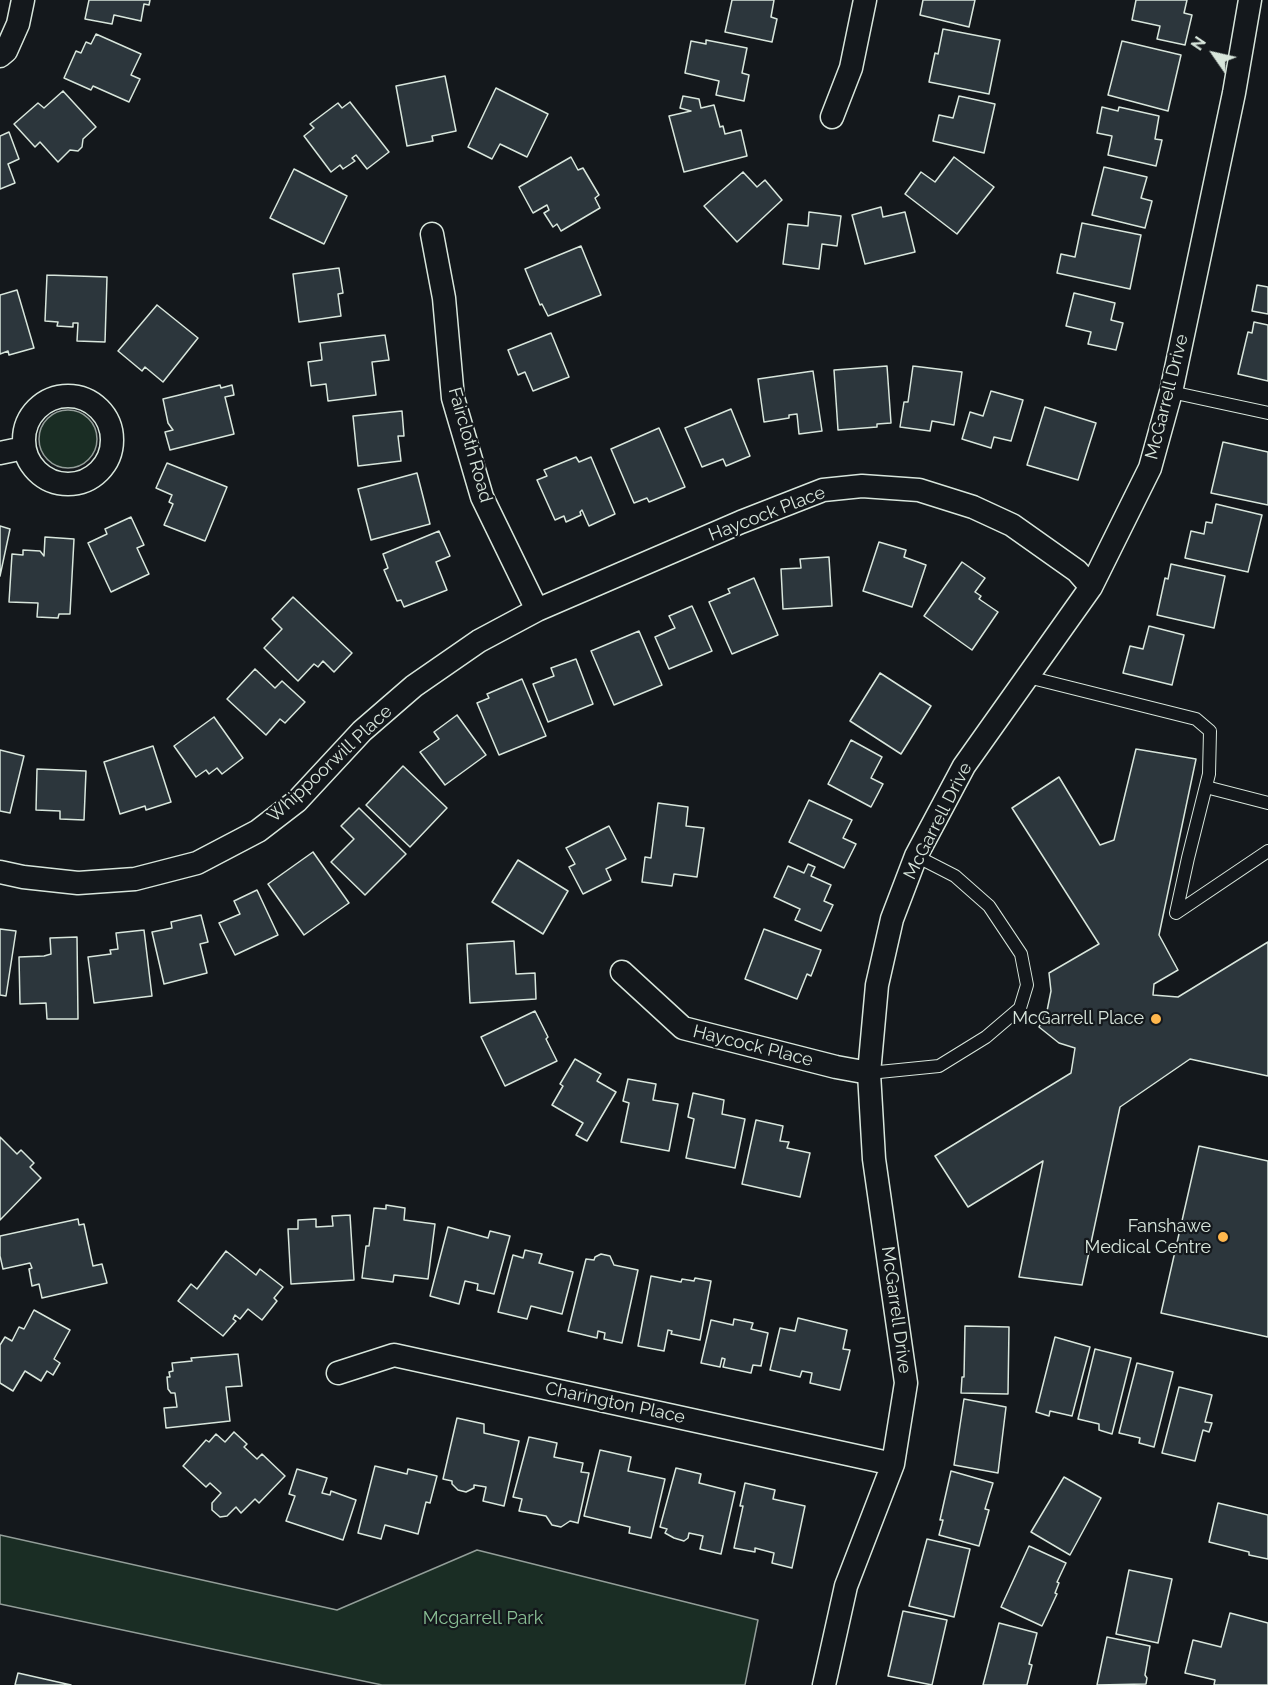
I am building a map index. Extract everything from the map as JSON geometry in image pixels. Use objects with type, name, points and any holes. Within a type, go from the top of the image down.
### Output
[{"type":"street","points":[[0,56],[6,51],[18,24],[23,0]]},
{"type":"street","points":[[832,117],[851,68],[865,0]]},
{"type":"street","name":"McGarrell Drive","points":[[824,1685],[846,1586],[893,1464],[906,1383],[874,1159],[869,1073],[877,985],[892,919],[916,856],[964,766],[1092,587],[1150,468],[1171,392],[1234,93],[1250,0]]},
{"type":"street","name":"Faircloth Road","points":[[432,234],[444,298],[453,399],[482,497],[537,610]]},
{"type":"street","points":[[0,453],[24,448]]},
{"type":"street","name":"Haycock Place","points":[[537,610],[730,527],[823,490],[862,486],[919,490],[974,507],[1012,525],[1077,571],[1092,587]]},
{"type":"street","name":"Whippoorwill Place","points":[[0,872],[22,878],[78,884],[135,879],[197,862],[258,831],[297,801],[362,731],[414,686],[479,640],[537,610]]},
{"type":"street","name":"Haycock Place","points":[[622,972],[683,1028],[836,1067],[869,1073]]},
{"type":"street","name":"Charington Place","points":[[338,1373],[394,1355],[893,1464]]},
{"type":"lane","points":[[1171,392],[1268,413]]},
{"type":"lane","points":[[1028,677],[1196,719],[1210,731],[1209,774],[1176,913],[1268,851]]},
{"type":"lane","points":[[1206,787],[1268,803]]},
{"type":"lane","points":[[869,1073],[939,1066],[986,1037],[1020,1008],[1027,985],[1022,954],[990,906],[955,876],[916,856]]},
{"type":"green space","points":[[62,410],[74,410],[89,418],[97,433],[97,445],[89,460],[74,468],[62,468],[47,460],[39,445],[39,433],[47,418]]},
{"type":"green space","name":"Mcgarrell Park","points":[[0,1535],[337,1610],[477,1550],[758,1620],[745,1685],[382,1685],[0,1604]]},
{"type":"building","points":[[89,0],[150,0],[149,5],[144,4],[141,21],[114,15],[112,24],[85,19]]},
{"type":"building","points":[[732,0],[774,0],[771,17],[777,19],[772,42],[725,32]]},
{"type":"building","points":[[923,0],[975,0],[969,27],[920,15]]},
{"type":"building","points":[[1136,0],[1187,0],[1184,13],[1192,15],[1185,45],[1157,39],[1160,26],[1132,20]]},
{"type":"building","points":[[943,29],[1000,40],[989,94],[929,82]]},
{"type":"building","points":[[96,34],[141,54],[131,75],[140,79],[129,102],[93,86],[91,90],[64,78],[76,51],[81,53],[86,42],[91,44]]},
{"type":"building","points":[[706,40],[747,48],[742,73],[749,75],[744,101],[716,95],[719,81],[685,73],[691,41],[706,44]]},
{"type":"building","points":[[1122,41],[1181,55],[1168,111],[1108,95]]},
{"type":"building","points":[[445,76],[456,131],[432,136],[433,141],[407,146],[396,86]]},
{"type":"building","points":[[496,88],[548,114],[527,157],[500,144],[492,159],[468,147]]},
{"type":"building","points":[[63,91],[96,127],[83,139],[82,147],[78,151],[70,150],[58,162],[40,142],[35,147],[14,124],[38,103],[44,108]]},
{"type":"building","points":[[683,96],[699,99],[701,108],[714,105],[720,127],[723,126],[725,134],[741,130],[747,156],[684,172],[669,116],[691,111],[680,108]]},
{"type":"building","points":[[959,96],[995,104],[984,153],[933,141],[939,115],[953,118]]},
{"type":"building","points":[[350,102],[389,152],[367,169],[356,155],[352,158],[355,161],[343,169],[340,165],[331,172],[304,136],[314,128],[310,124],[338,103],[342,108]]},
{"type":"building","points":[[1102,107],[1118,111],[1119,107],[1159,116],[1155,139],[1162,140],[1156,166],[1108,155],[1112,136],[1097,133]]},
{"type":"building","points":[[9,132],[19,159],[8,164],[15,183],[0,189],[0,136]]},
{"type":"building","points":[[571,157],[578,170],[583,168],[599,195],[595,198],[600,208],[561,231],[557,224],[553,227],[544,213],[549,210],[547,205],[533,213],[519,187]]},
{"type":"building","points":[[954,157],[994,187],[957,234],[905,194],[921,172],[935,182]]},
{"type":"building","points":[[1104,167],[1147,177],[1141,198],[1152,201],[1145,228],[1092,215]]},
{"type":"building","points":[[294,169],[347,196],[324,244],[270,218]]},
{"type":"building","points":[[743,172],[757,187],[765,180],[782,200],[737,242],[704,206]]},
{"type":"building","points":[[881,207],[883,217],[905,212],[915,252],[865,264],[852,215]]},
{"type":"building","points":[[809,212],[841,216],[837,246],[822,244],[819,269],[783,264],[788,224],[808,226]]},
{"type":"building","points":[[1082,223],[1141,235],[1130,289],[1057,273],[1061,254],[1075,257]]},
{"type":"building","points":[[581,246],[601,295],[548,316],[542,304],[540,305],[525,269]]},
{"type":"building","points":[[339,268],[343,293],[338,294],[341,316],[299,322],[293,274]]},
{"type":"building","points":[[47,275],[107,277],[105,342],[77,341],[78,323],[73,323],[73,327],[57,326],[58,322],[45,321]]},
{"type":"building","points":[[1257,285],[1268,287],[1268,314],[1252,311]]},
{"type":"building","points":[[17,290],[34,348],[9,355],[8,351],[0,354],[0,295]]},
{"type":"building","points":[[1074,293],[1115,303],[1111,320],[1123,323],[1116,350],[1088,344],[1091,332],[1066,326]]},
{"type":"building","points":[[157,305],[198,338],[163,382],[145,367],[142,371],[118,351]]},
{"type":"building","points":[[1254,322],[1268,325],[1268,381],[1238,374],[1248,332],[1252,333]]},
{"type":"building","points":[[551,333],[569,377],[533,391],[525,372],[518,375],[508,350]]},
{"type":"building","points":[[385,335],[389,360],[372,362],[376,395],[328,401],[326,384],[311,386],[308,362],[322,360],[320,343]]},
{"type":"building","points":[[887,366],[891,423],[877,424],[877,427],[838,430],[834,370]]},
{"type":"building","points":[[913,366],[962,372],[954,425],[932,421],[930,431],[900,427],[904,402],[908,402]]},
{"type":"building","points":[[813,371],[822,431],[799,434],[797,414],[789,415],[789,418],[764,422],[758,379]]},
{"type":"building","points":[[220,385],[221,388],[232,385],[234,395],[225,397],[234,434],[170,450],[165,432],[173,430],[168,423],[163,399]]},
{"type":"building","points":[[991,391],[1023,400],[1011,441],[994,437],[991,448],[962,439],[970,412],[983,416]]},
{"type":"building","points":[[1045,407],[1096,423],[1078,480],[1027,465]]},
{"type":"building","points":[[731,409],[750,456],[726,466],[723,459],[702,467],[685,428]]},
{"type":"building","points":[[402,411],[404,436],[398,436],[401,461],[358,466],[353,416]]},
{"type":"building","points":[[659,428],[685,487],[649,502],[647,498],[634,503],[611,449]]},
{"type":"building","points":[[1223,442],[1268,452],[1268,505],[1211,493]]},
{"type":"building","points":[[576,457],[579,462],[591,457],[615,514],[589,526],[582,510],[581,515],[566,522],[564,516],[555,520],[537,480],[547,476],[544,470]]},
{"type":"building","points":[[167,463],[227,487],[205,541],[164,525],[173,504],[169,502],[172,495],[156,488]]},
{"type":"building","points":[[417,473],[430,524],[371,540],[358,489]]},
{"type":"building","points":[[1216,504],[1262,515],[1248,572],[1185,558],[1191,531],[1204,534],[1206,522],[1212,523]]},
{"type":"building","points":[[131,517],[144,545],[137,548],[149,574],[111,592],[88,543],[107,534],[105,529]]},
{"type":"building","points":[[0,526],[10,529],[0,576]]},
{"type":"building","points":[[439,531],[450,556],[436,562],[447,590],[404,607],[401,600],[397,601],[384,570],[388,568],[383,554]]},
{"type":"building","points":[[45,537],[74,539],[70,614],[59,614],[58,618],[37,617],[38,603],[9,602],[12,554],[23,555],[23,550],[40,551],[44,556]]},
{"type":"building","points":[[879,542],[906,550],[904,557],[926,565],[912,607],[863,591]]},
{"type":"building","points":[[829,557],[832,606],[783,609],[781,569],[801,568],[800,559]]},
{"type":"building","points":[[962,562],[985,578],[975,592],[981,596],[979,599],[998,612],[972,650],[924,616]]},
{"type":"building","points":[[1171,564],[1225,576],[1214,628],[1157,615],[1165,578],[1168,579]]},
{"type":"building","points":[[754,578],[778,635],[732,654],[709,602],[730,593],[728,589]]},
{"type":"building","points":[[293,597],[352,653],[334,672],[323,661],[318,667],[314,664],[298,681],[264,648],[282,629],[272,619]]},
{"type":"building","points":[[692,606],[712,651],[669,669],[655,637],[675,628],[669,616]]},
{"type":"building","points":[[1149,626],[1184,635],[1172,685],[1123,673],[1130,646],[1143,649]]},
{"type":"building","points":[[639,631],[662,685],[614,705],[591,651]]},
{"type":"building","points":[[576,659],[593,704],[548,722],[533,684],[554,676],[551,668]]},
{"type":"building","points":[[255,669],[275,688],[282,681],[305,702],[285,723],[280,719],[266,735],[227,699]]},
{"type":"building","points":[[880,673],[931,706],[901,754],[850,721]]},
{"type":"building","points":[[522,679],[546,736],[499,755],[477,703],[489,698],[487,694]]},
{"type":"building","points":[[457,715],[486,755],[445,785],[420,752],[439,739],[434,732]]},
{"type":"building","points":[[214,717],[243,758],[222,774],[217,768],[209,774],[206,770],[196,777],[174,746]]},
{"type":"building","points":[[851,740],[882,757],[871,778],[883,784],[871,807],[828,784]]},
{"type":"building","points":[[153,746],[171,802],[146,810],[145,806],[120,814],[104,762]]},
{"type":"building","name":"McGarrell Place","points":[[1136,749],[1196,759],[1159,935],[1178,970],[1154,984],[1153,995],[1178,997],[1268,942],[1268,1076],[1190,1059],[1120,1107],[1082,1285],[1019,1277],[1043,1161],[968,1207],[935,1156],[1071,1073],[1075,1048],[1059,1043],[1039,1027],[1047,1011],[1051,991],[1049,973],[1099,944],[1012,808],[1059,777],[1100,845],[1114,840]]},
{"type":"building","points":[[0,750],[24,756],[10,813],[0,811]]},
{"type":"building","points":[[403,766],[447,808],[410,847],[366,805]]},
{"type":"building","points":[[37,769],[86,771],[84,820],[60,819],[60,811],[36,810]]},
{"type":"building","points":[[809,800],[852,820],[843,838],[856,844],[844,868],[789,842]]},
{"type":"building","points":[[658,803],[688,807],[686,826],[704,828],[697,877],[674,874],[672,886],[642,882],[645,857],[651,858]]},
{"type":"building","points":[[359,808],[406,854],[365,895],[331,862],[354,839],[341,826]]},
{"type":"building","points":[[609,826],[626,859],[606,869],[611,880],[583,894],[569,867],[575,864],[566,848]]},
{"type":"building","points":[[313,852],[349,903],[304,935],[268,884]]},
{"type":"building","points":[[518,860],[568,891],[543,934],[492,902]]},
{"type":"building","points":[[808,864],[815,867],[811,876],[831,885],[824,901],[833,905],[821,931],[795,920],[800,909],[774,897],[788,866],[804,873]]},
{"type":"building","points":[[257,890],[278,935],[235,955],[219,923],[240,914],[234,901]]},
{"type":"building","points":[[201,915],[208,942],[200,944],[207,973],[164,984],[152,932],[172,928],[171,922]]},
{"type":"building","points":[[0,929],[16,931],[6,996],[0,995]]},
{"type":"building","points":[[764,929],[821,950],[811,976],[807,974],[797,999],[745,979]]},
{"type":"building","points":[[144,930],[152,996],[94,1003],[88,957],[111,954],[110,950],[118,949],[116,933]]},
{"type":"building","points":[[77,937],[78,1019],[47,1019],[46,1003],[20,1004],[19,957],[51,954],[50,938]]},
{"type":"building","points":[[514,941],[516,974],[535,973],[536,999],[470,1003],[467,944]]},
{"type":"building","points":[[535,1011],[557,1061],[505,1086],[481,1037]]},
{"type":"building","points":[[575,1059],[601,1074],[597,1081],[616,1092],[587,1141],[576,1135],[583,1123],[552,1105],[563,1086],[560,1084]]},
{"type":"building","points":[[628,1079],[656,1084],[653,1100],[678,1104],[669,1151],[621,1142],[629,1103],[623,1101]]},
{"type":"building","points":[[693,1093],[724,1100],[722,1114],[745,1119],[735,1168],[686,1158],[694,1119],[688,1117]]},
{"type":"building","points":[[756,1120],[783,1126],[780,1141],[789,1142],[787,1148],[810,1153],[800,1197],[742,1184]]},
{"type":"building","points":[[0,1137],[17,1154],[21,1150],[34,1163],[30,1167],[41,1178],[0,1220]]},
{"type":"building","name":"Fanshawe Medical Centre","points":[[1199,1146],[1268,1161],[1268,1337],[1161,1313]]},
{"type":"building","points":[[386,1205],[405,1208],[404,1220],[435,1224],[428,1279],[394,1275],[393,1282],[362,1278],[374,1208],[386,1209]]},
{"type":"building","points":[[350,1215],[354,1280],[291,1284],[288,1229],[298,1229],[298,1220],[316,1219],[316,1227],[333,1226],[332,1216]]},
{"type":"building","points":[[78,1219],[79,1225],[84,1224],[93,1266],[102,1264],[107,1283],[42,1298],[39,1284],[32,1286],[30,1263],[3,1269],[0,1256],[0,1236]]},
{"type":"building","points":[[448,1227],[488,1238],[490,1231],[510,1236],[494,1294],[477,1290],[478,1284],[465,1281],[459,1304],[430,1296]]},
{"type":"building","points":[[525,1250],[542,1254],[539,1263],[573,1272],[562,1314],[531,1306],[527,1319],[498,1312],[513,1255],[523,1258]]},
{"type":"building","points":[[226,1251],[256,1275],[260,1269],[283,1287],[274,1298],[277,1301],[262,1320],[248,1309],[240,1319],[235,1315],[233,1319],[236,1321],[223,1336],[178,1301],[191,1284],[197,1289]]},
{"type":"building","points":[[601,1254],[610,1256],[614,1265],[638,1270],[622,1343],[604,1339],[605,1333],[598,1331],[597,1338],[568,1331],[586,1259],[594,1260]]},
{"type":"building","points":[[651,1276],[681,1282],[682,1279],[694,1281],[695,1278],[711,1281],[700,1340],[671,1334],[672,1331],[668,1330],[664,1351],[638,1346]]},
{"type":"building","points":[[34,1310],[70,1330],[54,1359],[60,1363],[53,1375],[47,1371],[41,1381],[25,1371],[13,1391],[0,1383],[0,1345],[5,1337],[12,1341],[19,1327],[24,1329]]},
{"type":"building","points":[[798,1318],[847,1330],[843,1349],[850,1350],[840,1390],[810,1383],[812,1373],[802,1371],[800,1377],[770,1370],[780,1328],[795,1331]]},
{"type":"building","points":[[734,1319],[753,1323],[751,1329],[768,1333],[761,1366],[753,1365],[751,1373],[723,1367],[725,1359],[722,1358],[720,1367],[701,1363],[711,1320],[733,1325]]},
{"type":"building","points":[[965,1326],[1009,1327],[1008,1394],[961,1393],[962,1377],[964,1377]]},
{"type":"building","points":[[1055,1337],[1090,1347],[1072,1416],[1050,1411],[1049,1416],[1036,1412]]},
{"type":"building","points":[[1095,1349],[1131,1358],[1112,1434],[1099,1430],[1099,1424],[1078,1419]]},
{"type":"building","points":[[238,1354],[242,1386],[226,1387],[230,1421],[166,1428],[164,1408],[177,1407],[175,1393],[171,1393],[168,1389],[167,1377],[170,1377],[169,1372],[173,1371],[172,1363],[192,1361],[191,1358]]},
{"type":"building","points":[[1137,1363],[1173,1372],[1154,1447],[1139,1443],[1140,1438],[1119,1433]]},
{"type":"building","points":[[1179,1387],[1212,1395],[1205,1422],[1212,1423],[1209,1432],[1203,1430],[1195,1461],[1162,1453]]},
{"type":"building","points":[[964,1399],[1006,1407],[998,1473],[954,1465]]},
{"type":"building","points":[[457,1418],[484,1424],[484,1433],[519,1441],[504,1506],[483,1501],[486,1487],[474,1485],[474,1488],[466,1492],[458,1490],[452,1481],[443,1479]]},
{"type":"building","points":[[234,1432],[247,1444],[244,1447],[257,1459],[262,1454],[285,1476],[259,1503],[255,1499],[241,1513],[236,1507],[227,1516],[220,1517],[212,1510],[212,1503],[221,1493],[210,1483],[206,1487],[183,1466],[206,1440],[209,1442],[216,1434],[225,1442]]},
{"type":"building","points":[[529,1437],[557,1443],[554,1457],[583,1463],[581,1472],[589,1473],[578,1523],[570,1521],[561,1527],[552,1525],[546,1516],[519,1511],[522,1499],[513,1497]]},
{"type":"building","points":[[600,1450],[631,1457],[628,1471],[665,1479],[651,1538],[629,1533],[630,1527],[584,1516]]},
{"type":"building","points":[[375,1466],[407,1474],[408,1469],[437,1476],[430,1503],[426,1502],[418,1534],[385,1525],[381,1539],[358,1533]]},
{"type":"building","points":[[676,1468],[701,1474],[699,1483],[735,1492],[721,1554],[700,1549],[703,1536],[689,1533],[688,1538],[684,1541],[665,1533],[667,1529],[660,1527]]},
{"type":"building","points":[[297,1469],[327,1478],[322,1493],[330,1495],[331,1491],[356,1500],[343,1540],[286,1521],[295,1496],[289,1494]]},
{"type":"building","points":[[951,1471],[993,1483],[985,1509],[989,1510],[979,1546],[939,1535]]},
{"type":"building","points":[[1064,1477],[1101,1498],[1070,1555],[1031,1532]]},
{"type":"building","points":[[745,1483],[775,1490],[773,1499],[805,1506],[792,1568],[772,1563],[774,1553],[755,1548],[755,1552],[734,1548],[743,1506],[740,1506]]},
{"type":"building","points":[[1218,1503],[1268,1515],[1268,1559],[1209,1542]]},
{"type":"building","points":[[927,1539],[970,1549],[954,1617],[909,1606]]},
{"type":"building","points":[[1029,1546],[1066,1563],[1057,1582],[1059,1583],[1055,1593],[1057,1594],[1042,1626],[1001,1607]]},
{"type":"building","points":[[1129,1570],[1172,1579],[1158,1643],[1116,1634]]},
{"type":"building","points":[[903,1611],[947,1620],[932,1685],[888,1676]]},
{"type":"building","points":[[1230,1613],[1268,1623],[1268,1685],[1214,1685],[1215,1680],[1185,1673],[1193,1640],[1221,1647]]},
{"type":"building","points":[[999,1623],[1037,1633],[1029,1664],[1032,1665],[1027,1685],[983,1685]]},
{"type":"building","points":[[1107,1637],[1150,1646],[1145,1675],[1146,1684],[1097,1685]]},
{"type":"building","points":[[18,1673],[71,1685],[15,1685]]},
{"type":"place","name":"McGarrell Place","points":[[1156,1019]]},
{"type":"place","name":"Fanshawe Medical Centre","points":[[1223,1237]]}]
